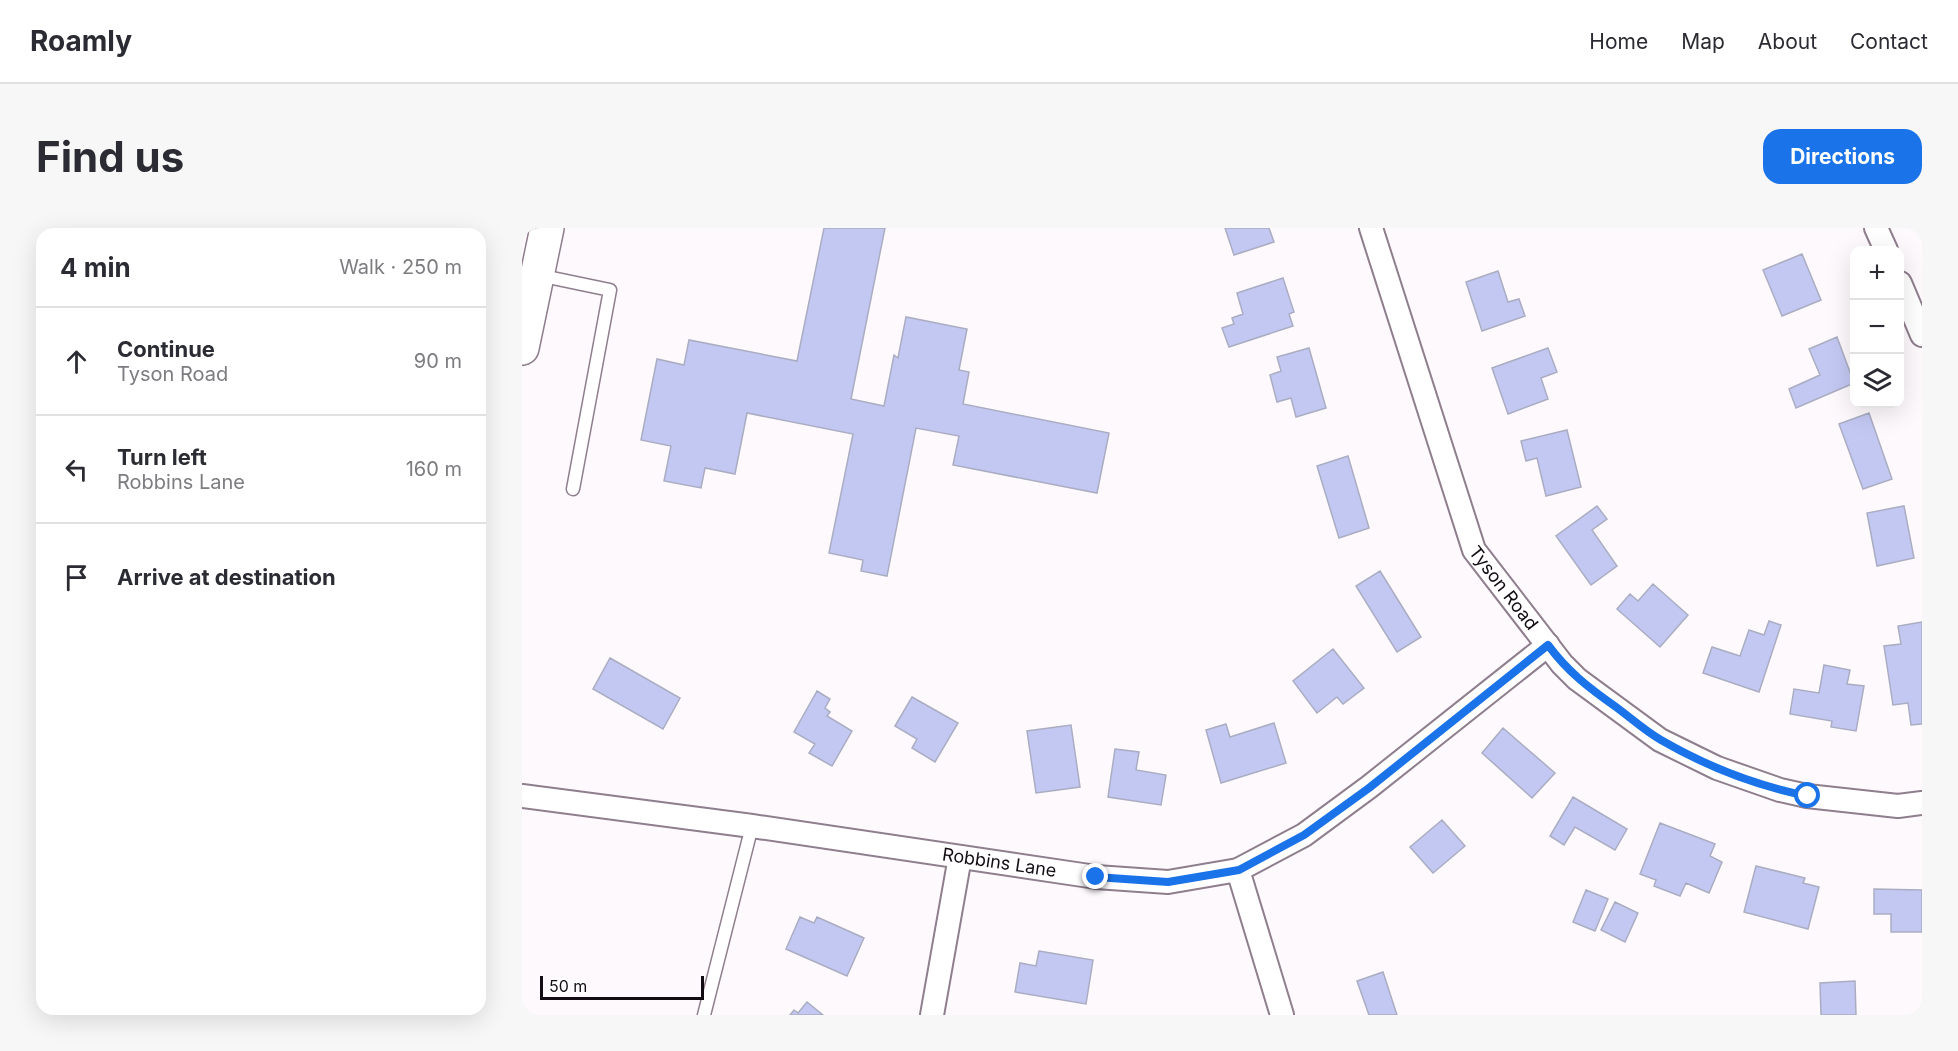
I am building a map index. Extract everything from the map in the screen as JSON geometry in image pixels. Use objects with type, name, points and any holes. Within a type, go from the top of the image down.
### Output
[{"type":"street","points":[[522,348],[530,274],[547,228]]},
{"type":"street","name":"Tyson Road","points":[[1371,228],[1474,550],[1562,664],[1577,679],[1660,740],[1717,768],[1780,790],[1808,796],[1898,806],[1922,803]]},
{"type":"street","points":[[1876,228],[1884,246]]},
{"type":"street","points":[[1904,294],[1922,335]]},
{"type":"street","name":"Robbins Lane","points":[[522,796],[752,826],[1096,877],[1168,882],[1239,870],[1304,835],[1369,788],[1548,645]]},
{"type":"street","points":[[932,1015],[960,857]]},
{"type":"street","points":[[1239,870],[1282,1015]]},
{"type":"lane","points":[[530,274],[610,290],[573,489]]},
{"type":"lane","points":[[704,1015],[752,826]]},
{"type":"building","points":[[824,228],[885,228],[851,399],[884,406],[894,355],[898,358],[906,317],[967,329],[959,370],[969,372],[963,404],[1109,433],[1097,493],[953,465],[959,436],[916,428],[887,576],[861,571],[863,560],[829,553],[853,434],[747,413],[735,474],[705,468],[701,488],[664,481],[671,446],[641,440],[657,359],[684,365],[689,340],[797,361]]},
{"type":"building","points":[[1225,228],[1269,228],[1274,242],[1234,255]]},
{"type":"building","points":[[1802,254],[1821,300],[1782,316],[1763,270]]},
{"type":"building","points":[[1498,271],[1508,302],[1519,299],[1525,316],[1482,331],[1466,282]]},
{"type":"building","points":[[1283,278],[1294,312],[1289,314],[1293,326],[1229,347],[1222,328],[1234,324],[1232,318],[1243,314],[1237,293]]},
{"type":"building","points":[[1837,337],[1850,372],[1850,385],[1796,408],[1789,389],[1820,375],[1809,349]]},
{"type":"building","points":[[1309,348],[1326,408],[1296,417],[1291,398],[1277,402],[1270,375],[1281,371],[1277,357]]},
{"type":"building","points":[[1548,348],[1557,372],[1541,378],[1548,399],[1508,414],[1492,368]]},
{"type":"building","points":[[1869,413],[1892,479],[1863,489],[1839,424]]},
{"type":"building","points":[[1567,430],[1581,487],[1546,496],[1537,458],[1526,461],[1521,441]]},
{"type":"building","points":[[1348,456],[1369,528],[1339,538],[1317,466]]},
{"type":"building","points":[[1597,506],[1607,519],[1592,530],[1617,566],[1591,585],[1556,536]]},
{"type":"building","points":[[1904,506],[1914,558],[1877,566],[1867,513]]},
{"type":"building","points":[[1380,571],[1421,637],[1397,652],[1356,586]]},
{"type":"building","points":[[1653,584],[1688,615],[1660,647],[1617,609],[1630,594],[1638,601]]},
{"type":"building","points":[[1769,621],[1781,625],[1759,692],[1703,673],[1712,647],[1740,656],[1749,630],[1764,635]]},
{"type":"building","points":[[1922,622],[1922,724],[1911,725],[1908,703],[1893,705],[1884,646],[1901,644],[1898,626]]},
{"type":"building","points":[[1333,649],[1364,688],[1343,704],[1337,697],[1317,713],[1293,681]]},
{"type":"building","points":[[610,658],[680,698],[663,729],[593,689]]},
{"type":"building","points":[[1824,665],[1850,670],[1847,684],[1864,686],[1856,731],[1831,727],[1832,721],[1790,714],[1794,689],[1819,693]]},
{"type":"building","points":[[817,691],[830,699],[825,708],[830,712],[827,716],[852,731],[832,766],[809,753],[815,744],[794,732]]},
{"type":"building","points":[[912,697],[958,723],[935,762],[912,748],[917,739],[895,726]]},
{"type":"building","points":[[1274,723],[1286,763],[1221,783],[1206,730],[1226,724],[1230,737]]},
{"type":"building","points":[[1071,725],[1080,787],[1036,793],[1027,731]]},
{"type":"building","points":[[1503,728],[1555,773],[1532,798],[1482,753]]},
{"type":"building","points":[[1115,749],[1139,752],[1136,770],[1166,775],[1161,805],[1108,797]]},
{"type":"building","points":[[1573,797],[1627,829],[1615,850],[1575,827],[1564,845],[1550,836]]},
{"type":"building","points":[[1442,820],[1465,846],[1433,873],[1410,847]]},
{"type":"building","points":[[1660,823],[1715,844],[1710,856],[1722,862],[1709,893],[1686,883],[1680,896],[1654,886],[1656,880],[1640,874]]},
{"type":"building","points":[[1756,866],[1805,878],[1803,883],[1819,887],[1808,929],[1744,912]]},
{"type":"building","points":[[1874,889],[1922,890],[1922,932],[1891,932],[1891,914],[1874,914]]},
{"type":"building","points":[[1586,890],[1608,899],[1595,931],[1573,922]]},
{"type":"building","points":[[1615,902],[1638,913],[1625,942],[1601,930]]},
{"type":"building","points":[[800,917],[814,923],[817,917],[864,938],[847,976],[786,949]]},
{"type":"building","points":[[1039,951],[1093,960],[1086,1004],[1015,992],[1020,963],[1036,966]]},
{"type":"building","points":[[1383,972],[1397,1015],[1369,1015],[1357,981]]},
{"type":"building","points":[[1855,981],[1856,1015],[1821,1015],[1820,983]]},
{"type":"building","points":[[807,1002],[823,1015],[790,1015],[794,1010],[798,1013]]},
{"type":"route","points":[[1096,877],[1168,882],[1239,870],[1304,835],[1369,788],[1548,645],[1577,679],[1660,740],[1717,768],[1780,790],[1808,796]]}]
